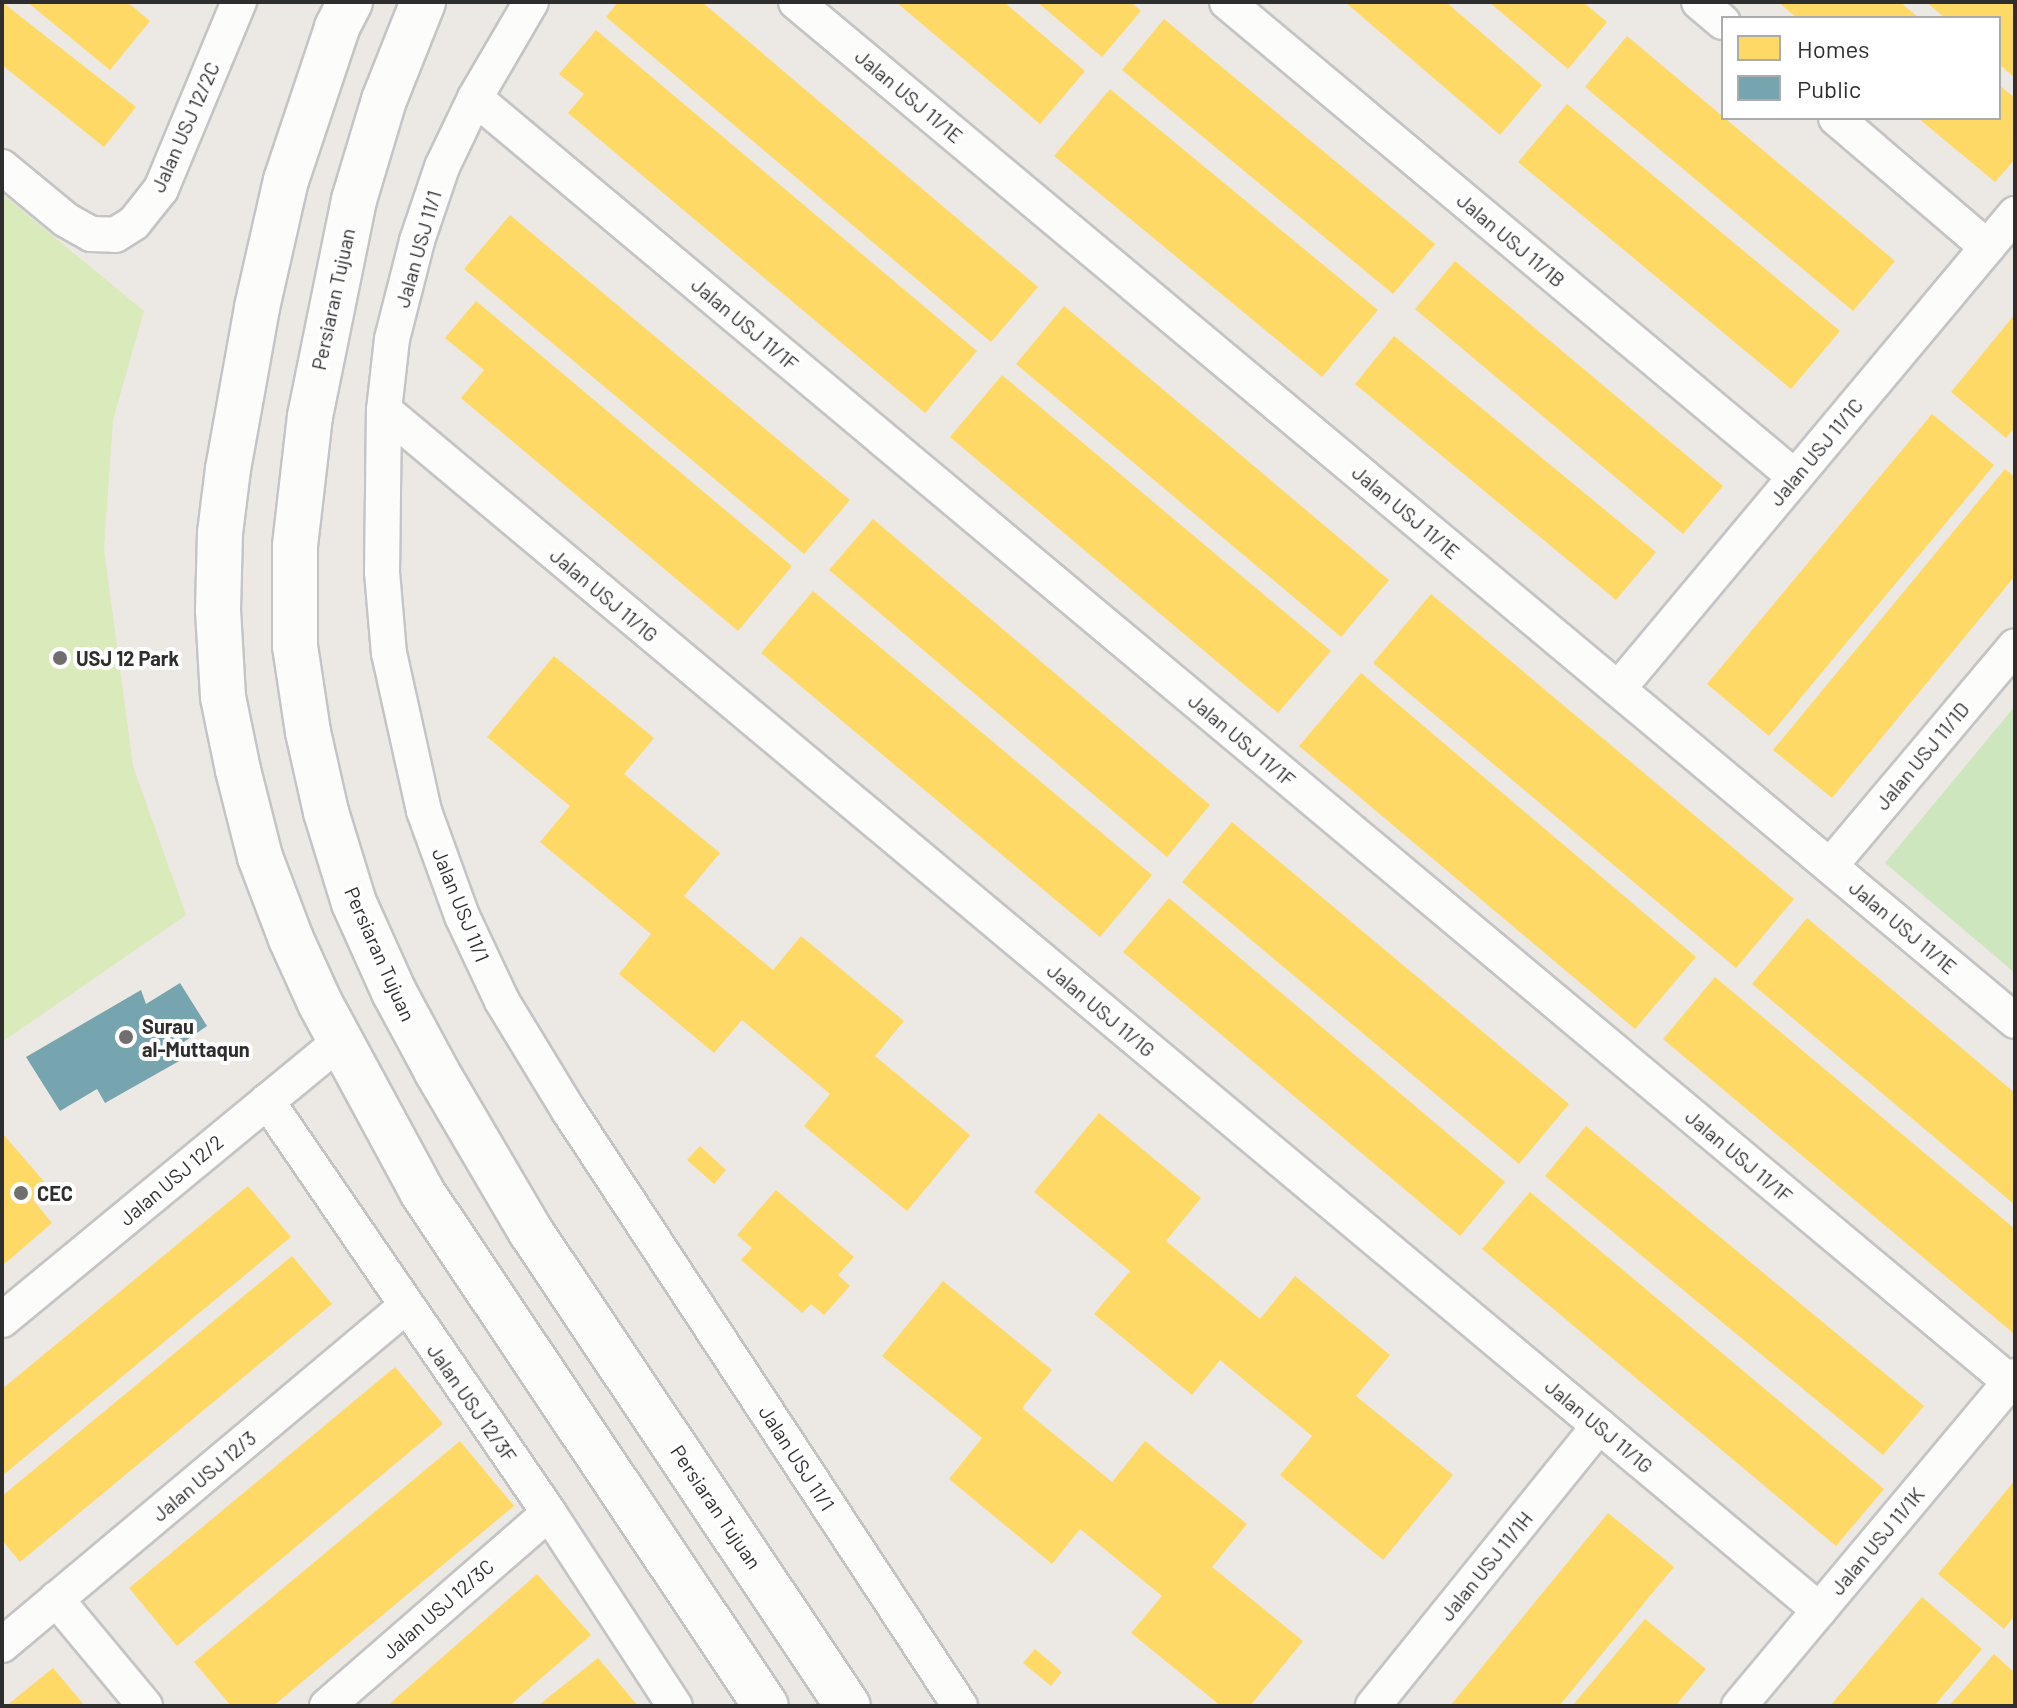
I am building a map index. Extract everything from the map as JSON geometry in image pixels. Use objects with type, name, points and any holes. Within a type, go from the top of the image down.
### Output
[{"type":"main road","points":[[350,2],[337,28],[286,180],[257,308],[220,533],[218,610],[223,697],[260,857],[291,939],[340,1041],[422,1192],[766,1706]]},
{"type":"main road","name":"Persiaran Tujuan","points":[[423,2],[384,100],[354,200],[310,416],[295,546],[295,646],[308,732],[326,812],[354,903],[394,992],[531,1232],[848,1706]]},
{"type":"main road","points":[[286,180],[303,170],[322,170],[334,175],[354,200]]},
{"type":"street","name":"Jalan USJ 11/1","points":[[531,2],[475,98],[442,167],[417,241],[392,339],[384,410],[382,572],[389,653],[424,811],[462,916],[502,1001],[569,1111],[960,1706]]},
{"type":"street","name":"Jalan USJ 11/1E","points":[[796,2],[2015,1021]]},
{"type":"street","name":"Jalan USJ 11/1B","points":[[1227,2],[1795,477]]},
{"type":"street","points":[[1699,2],[1721,20]]},
{"type":"street","name":"Jalan USJ 12/2C","points":[[2,167],[66,220],[91,234],[115,235],[134,223],[161,189],[227,8]]},
{"type":"street","name":"Jalan USJ 11/1F","points":[[475,98],[2012,1379]]},
{"type":"street","points":[[1838,120],[1987,247]]},
{"type":"street","name":"Jalan USJ 11/1C","points":[[1618,689],[2015,214]]},
{"type":"street","name":"Jalan USJ 11/1G","points":[[384,410],[1819,1610]]},
{"type":"street","name":"Jalan USJ 11/1D","points":[[1830,866],[2015,646]]},
{"type":"street","name":"Jalan USJ 12/2","points":[[2,1320],[340,1041]]},
{"type":"street","name":"Jalan USJ 12/3F","points":[[267,1101],[405,1307],[549,1513],[675,1706]]},
{"type":"street","name":"Jalan USJ 12/3","points":[[2,1645],[405,1307]]},
{"type":"street","name":"Jalan USJ 11/1K","points":[[1739,1706],[2012,1379]]},
{"type":"street","name":"Jalan USJ 11/1H","points":[[1373,1706],[1599,1426]]},
{"type":"street","name":"Jalan USJ 12/3C","points":[[327,1706],[549,1513]]},
{"type":"street","points":[[56,1599],[145,1706]]},
{"type":"green space","name":"USJ 12 Park","points":[[2,194],[144,311],[113,420],[104,549],[133,766],[186,915],[2,1042]]},
{"type":"green space","points":[[2015,706],[2015,973],[1885,863]]},
{"type":"building: Homes","points":[[2,2],[136,107],[104,147],[2,65]]},
{"type":"building: Homes","points":[[27,2],[127,2],[150,21],[110,70]]},
{"type":"building: Homes","points":[[618,2],[702,2],[1038,287],[991,342],[606,17]]},
{"type":"building: Homes","points":[[896,2],[1004,2],[1085,71],[1040,124]]},
{"type":"building: Homes","points":[[1037,2],[1131,2],[1141,11],[1102,57]]},
{"type":"building: Homes","points":[[1345,2],[1446,2],[1542,85],[1500,135]]},
{"type":"building: Homes","points":[[1489,2],[1583,2],[1607,22],[1568,69]]},
{"type":"building: Homes","points":[[1778,2],[1900,2],[1917,16],[1795,16]]},
{"type":"building: Homes","points":[[1926,2],[2015,2],[2015,78],[2001,66],[2001,16],[1943,16]]},
{"type":"building: Homes","points":[[1164,19],[1435,244],[1393,294],[1122,70]]},
{"type":"building: Homes","points":[[596,30],[977,351],[925,413],[568,113],[584,94],[559,74]]},
{"type":"building: Homes","points":[[1627,36],[1721,115],[1721,120],[1727,120],[1895,261],[1853,311],[1585,87]]},
{"type":"building: Homes","points":[[2001,87],[2015,98],[2015,159],[1995,182],[1920,120],[2001,120]]},
{"type":"building: Homes","points":[[1110,89],[1378,310],[1322,377],[1054,156]]},
{"type":"building: Homes","points":[[1567,104],[1840,331],[1791,389],[1518,162]]},
{"type":"building: Homes","points":[[510,215],[850,500],[804,554],[464,269]]},
{"type":"building: Homes","points":[[1455,261],[1723,486],[1683,534],[1415,309]]},
{"type":"building: Homes","points":[[476,301],[792,566],[738,631],[461,398],[484,370],[445,338]]},
{"type":"building: Homes","points":[[1064,306],[1389,580],[1341,637],[1016,364]]},
{"type":"building: Homes","points":[[2015,314],[2015,427],[2006,438],[1951,392]]},
{"type":"building: Homes","points":[[1394,336],[1656,552],[1616,600],[1355,384]]},
{"type":"building: Homes","points":[[1002,375],[1331,651],[1278,713],[950,437]]},
{"type":"building: Homes","points":[[1932,414],[1994,465],[1769,736],[1707,684]]},
{"type":"building: Homes","points":[[2005,469],[2015,477],[2015,576],[1832,798],[1773,750]]},
{"type":"building: Homes","points":[[873,519],[1210,805],[1167,857],[829,570]]},
{"type":"building: Homes","points":[[813,591],[1152,875],[1100,937],[761,653]]},
{"type":"building: Homes","points":[[1431,594],[1794,899],[1736,968],[1373,663]]},
{"type":"building: Homes","points":[[554,656],[654,738],[624,774],[720,853],[684,896],[773,970],[801,936],[904,1021],[875,1056],[970,1135],[907,1211],[804,1126],[830,1094],[742,1020],[714,1053],[619,974],[651,934],[540,842],[570,806],[487,737]]},
{"type":"building: Homes","points":[[1361,673],[1696,957],[1635,1029],[1299,746]]},
{"type":"building: Homes","points":[[1232,822],[1569,1104],[1519,1164],[1182,882]]},
{"type":"building: Homes","points":[[1169,898],[1505,1182],[1460,1236],[1123,952]]},
{"type":"building: Homes","points":[[1807,918],[2015,1093],[2015,1205],[1752,984]]},
{"type":"building: Homes","points":[[1715,977],[2015,1229],[2013,1333],[1663,1039]]},
{"type":"building: Homes","points":[[1099,1113],[1201,1198],[1166,1241],[1260,1319],[1295,1276],[1390,1355],[1356,1396],[1453,1475],[1383,1560],[1280,1475],[1312,1436],[1220,1360],[1192,1395],[1094,1314],[1130,1271],[1034,1192]]},
{"type":"building: Homes","points":[[1586,1126],[1924,1406],[1883,1455],[1545,1176]]},
{"type":"building: Homes","name":"CEC","points":[[2,1133],[48,1186],[33,1200],[52,1223],[2,1266]]},
{"type":"building: Homes","points":[[700,1146],[726,1170],[714,1184],[687,1160]]},
{"type":"building: Homes","points":[[248,1186],[291,1237],[2,1476],[2,1389]]},
{"type":"building: Homes","points":[[776,1190],[854,1257],[838,1275],[850,1286],[824,1315],[811,1304],[802,1313],[741,1260],[752,1248],[737,1235]]},
{"type":"building: Homes","points":[[1530,1192],[1884,1489],[1836,1546],[1482,1249]]},
{"type":"building: Homes","points":[[292,1256],[332,1304],[20,1562],[2,1540],[2,1496]]},
{"type":"building: Homes","points":[[943,1281],[1052,1370],[1022,1408],[1112,1482],[1145,1441],[1247,1524],[1212,1567],[1303,1641],[1250,1706],[1221,1706],[1131,1633],[1162,1596],[1080,1529],[1052,1564],[949,1479],[982,1438],[882,1356]]},
{"type":"building: Homes","points":[[395,1367],[443,1424],[177,1646],[129,1588]]},
{"type":"building: Homes","points":[[460,1441],[514,1506],[273,1706],[231,1706],[194,1662]]},
{"type":"building: Homes","points":[[2015,1480],[2015,1615],[2004,1629],[1938,1574]]},
{"type":"building: Homes","points":[[1608,1513],[1674,1567],[1559,1706],[1450,1706]]},
{"type":"building: Homes","points":[[537,1574],[591,1635],[509,1706],[387,1706]]},
{"type":"building: Homes","points":[[1922,1597],[1982,1649],[1962,1673],[1934,1706],[1830,1706]]},
{"type":"building: Homes","points":[[1645,1619],[1706,1669],[1675,1706],[1572,1706]]},
{"type":"building: Homes","points":[[1035,1649],[1062,1672],[1051,1686],[1023,1663]]},
{"type":"building: Homes","points":[[1994,1654],[2015,1673],[2015,1706],[1949,1706]]},
{"type":"building: Homes","points":[[598,1658],[638,1706],[538,1706],[545,1700]]},
{"type":"building: Homes","points":[[53,1668],[85,1706],[6,1706]]},
{"type":"building: Public","name":"Surau al-Muttaqun","points":[[180,983],[207,1026],[175,1048],[181,1060],[105,1103],[97,1089],[60,1111],[26,1057],[141,990],[146,1004]]},
{"type":"place","name":"USJ 12 Park","points":[[60,658]]},
{"type":"place","name":"Surau al-Muttaqun","points":[[126,1037]]},
{"type":"place","name":"CEC","points":[[21,1193]]}]
